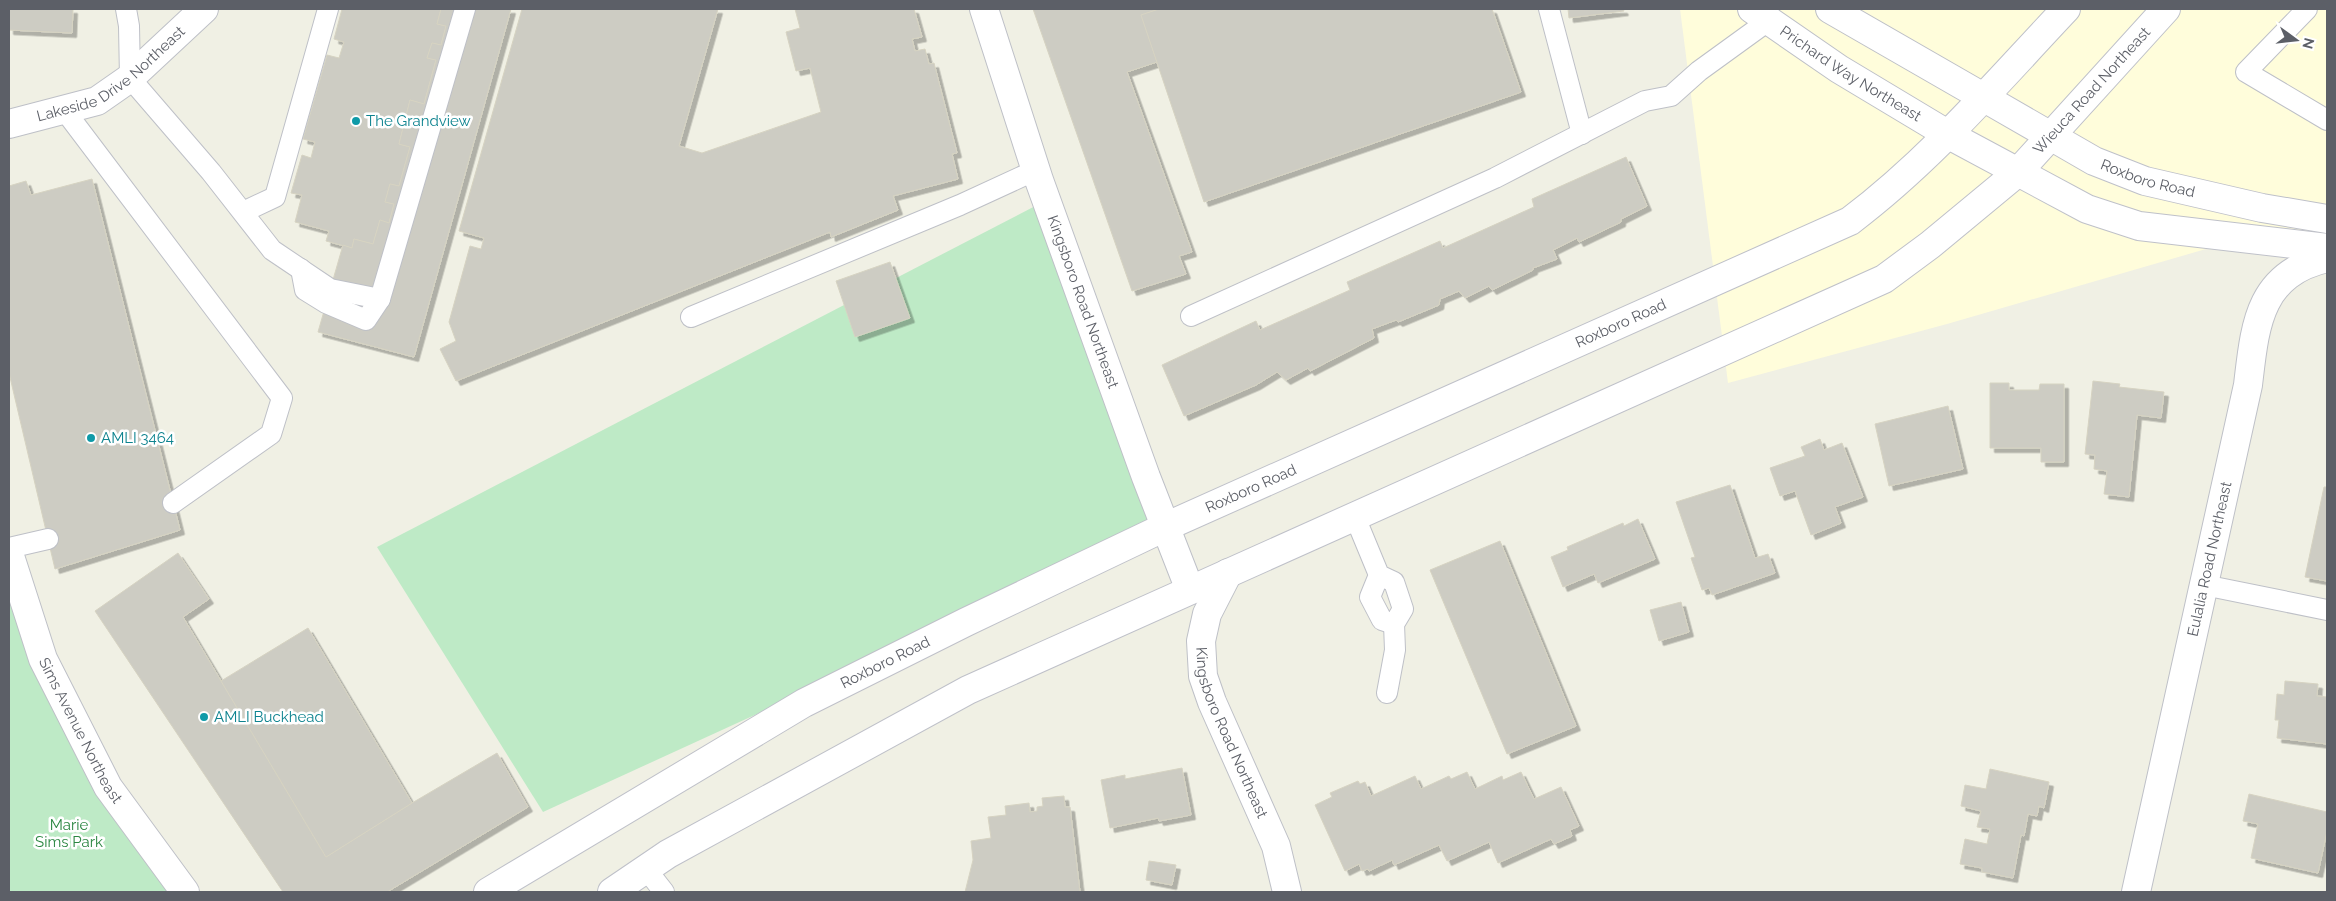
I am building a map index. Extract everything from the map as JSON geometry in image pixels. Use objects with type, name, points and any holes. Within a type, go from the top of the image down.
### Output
[{"type":"main road","name":"Lakeside Drive Northeast","points":[[9,124],[65,111],[96,101],[130,78],[204,9]]},
{"type":"main road","name":"Kingsboro Road Northeast","points":[[984,9],[1036,170],[1165,527],[1190,590]]},
{"type":"main road","points":[[1830,9],[1984,97]]},
{"type":"main road","points":[[2066,9],[1949,135],[2087,209],[2139,226],[2327,248]]},
{"type":"main road","name":"Wieuca Road Northeast","points":[[2017,173],[2049,135],[2166,9]]},
{"type":"main road","name":"Prichard Way Northeast","points":[[1760,15],[1839,69],[1949,135]]},
{"type":"main road","name":"Roxboro Road","points":[[1984,97],[2098,163],[2145,181],[2262,208],[2327,219]]},
{"type":"main road","name":"Roxboro Road","points":[[488,892],[804,702],[1165,527],[1850,221],[1888,192],[1949,135]]},
{"type":"main road","points":[[612,892],[668,854],[968,690],[1884,279],[1930,245],[2017,173]]},
{"type":"main road","name":"Eulalia Road Northeast","points":[[2136,892],[2248,386],[2254,330],[2262,307],[2274,288],[2298,269],[2327,258]]},
{"type":"main road","name":"Sims Avenue Northeast","points":[[9,553],[42,659],[108,787],[185,892]]},
{"type":"main road","name":"Kingsboro Road Northeast","points":[[1228,573],[1207,614],[1201,641],[1203,676],[1212,702],[1276,846],[1287,892]]},
{"type":"lane","points":[[126,9],[129,26],[130,78],[243,212],[272,250],[301,269],[305,290],[326,304],[366,320],[380,299],[465,9]]},
{"type":"lane","points":[[243,212],[274,196],[328,9]]},
{"type":"lane","points":[[1549,9],[1582,134]]},
{"type":"lane","points":[[2307,9],[2246,72],[2327,120]]},
{"type":"lane","points":[[1191,316],[1495,178],[1645,102],[1671,96],[1760,15]]},
{"type":"lane","points":[[65,111],[282,398],[271,434],[173,503]]},
{"type":"lane","points":[[691,318],[960,205],[1036,170]]},
{"type":"lane","points":[[1355,517],[1379,575],[1394,582],[1403,609],[1394,624],[1395,650],[1387,693]]},
{"type":"lane","points":[[9,548],[48,539]]},
{"type":"lane","points":[[1379,575],[1370,597],[1382,620],[1394,624]]},
{"type":"lane","points":[[2204,585],[2327,610]]},
{"type":"lane","points":[[646,869],[664,892]]},
{"type":"shaded area","points":[[1680,9],[2327,9],[2327,234],[2275,229],[1947,324],[1728,383]]},
{"type":"green space","points":[[1041,203],[1165,527],[543,812],[377,547]]},
{"type":"green space","name":"Marie Sims Park","points":[[9,553],[43,659],[185,892],[9,892]]},
{"type":"building","points":[[9,9],[73,9],[72,33],[9,30]]},
{"type":"building","name":"The Grandview","points":[[342,9],[441,9],[437,24],[446,26],[441,45],[432,43],[427,58],[436,60],[424,104],[410,100],[399,144],[410,147],[399,186],[390,184],[385,202],[394,204],[389,223],[380,220],[373,244],[354,239],[352,248],[326,241],[329,231],[295,222],[302,195],[291,193],[302,155],[311,158],[315,142],[303,139],[327,55],[339,58],[344,42],[334,39]]},
{"type":"building","points":[[441,9],[511,9],[414,357],[318,332],[343,245],[352,248],[354,239],[373,244],[380,220],[389,223],[394,204],[385,202],[390,184],[399,186],[410,147],[399,144],[410,100],[424,104],[436,60],[427,58],[432,43],[441,45],[446,26],[437,24]]},
{"type":"building","points":[[522,9],[718,9],[679,146],[702,153],[821,112],[810,68],[796,71],[786,32],[800,28],[795,9],[914,9],[922,37],[912,39],[915,51],[925,49],[929,64],[934,63],[957,153],[952,154],[958,179],[893,196],[898,210],[831,237],[830,232],[456,381],[440,349],[456,341],[449,322],[470,246],[481,249],[484,238],[459,231]]},
{"type":"building","points":[[1033,9],[1159,9],[1141,15],[1157,62],[1127,72],[1192,252],[1179,256],[1186,274],[1132,291]]},
{"type":"building","points":[[1159,9],[1492,9],[1521,92],[1204,202],[1141,15]]},
{"type":"building","points":[[1568,9],[1623,9],[1624,11],[1569,18]]},
{"type":"building","points":[[1626,157],[1647,206],[1621,219],[1621,222],[1579,242],[1577,238],[1553,250],[1557,259],[1533,268],[1533,270],[1492,290],[1489,286],[1465,298],[1459,291],[1440,299],[1439,305],[1398,322],[1396,320],[1372,329],[1374,338],[1310,371],[1308,368],[1286,380],[1277,372],[1256,385],[1184,416],[1162,365],[1256,321],[1260,330],[1350,290],[1347,282],[1440,241],[1443,248],[1534,207],[1532,199]]},
{"type":"building","name":"AMLI 3464","points":[[92,179],[180,530],[55,569],[9,373],[9,186],[26,181],[31,195]]},
{"type":"building","points":[[890,262],[910,318],[855,337],[836,281]]},
{"type":"building","points":[[2093,381],[2120,384],[2119,387],[2164,392],[2161,418],[2137,415],[2129,497],[2104,494],[2107,471],[2094,469],[2095,455],[2085,454]]},
{"type":"building","points":[[1990,383],[2009,383],[2009,390],[2039,390],[2040,384],[2064,384],[2064,462],[2041,462],[2041,448],[1990,448]]},
{"type":"building","points":[[1948,406],[1963,469],[1889,486],[1875,424]]},
{"type":"building","points":[[1820,439],[1824,450],[1842,443],[1863,497],[1835,507],[1841,523],[1811,535],[1795,491],[1780,496],[1770,468],[1805,456],[1801,447]]},
{"type":"building","points":[[1730,485],[1755,558],[1768,554],[1775,573],[1712,595],[1709,588],[1702,590],[1691,558],[1695,557],[1676,502]]},
{"type":"building","points":[[2324,487],[2327,487],[2327,581],[2305,577]]},
{"type":"building","points":[[1638,519],[1655,559],[1598,583],[1594,574],[1563,587],[1551,557],[1568,550],[1567,547],[1623,523],[1624,526]]},
{"type":"building","points":[[1500,541],[1576,726],[1507,754],[1430,570]]},
{"type":"building","name":"AMLI Buckhead","points":[[178,553],[209,599],[183,617],[326,857],[497,753],[528,807],[387,892],[283,892],[95,611]]},
{"type":"building","points":[[1681,602],[1689,632],[1659,641],[1650,610]]},
{"type":"building","points":[[308,628],[412,803],[326,857],[221,681]]},
{"type":"building","points":[[2285,681],[2318,684],[2317,696],[2327,697],[2327,744],[2277,738],[2279,720],[2275,720],[2277,694],[2284,695]]},
{"type":"building","points":[[1182,768],[1191,815],[1159,821],[1158,818],[1110,828],[1101,780],[1125,775],[1125,779]]},
{"type":"building","points":[[1990,769],[2049,782],[2044,808],[2039,806],[2037,816],[2028,814],[2024,836],[2021,835],[2013,878],[1982,872],[1982,868],[1960,864],[1965,839],[1987,844],[1990,829],[1977,827],[1981,811],[1961,806],[1965,785],[1986,789]]},
{"type":"building","points":[[1467,772],[1475,789],[1502,776],[1503,780],[1521,772],[1534,799],[1561,787],[1579,826],[1570,830],[1572,836],[1554,844],[1551,839],[1498,863],[1489,842],[1447,861],[1439,845],[1394,865],[1392,860],[1369,871],[1368,869],[1362,871],[1359,864],[1345,871],[1315,805],[1332,797],[1330,793],[1358,781],[1360,784],[1365,782],[1371,796],[1415,776],[1421,789],[1449,776],[1451,779]]},
{"type":"building","points":[[2249,794],[2327,812],[2327,831],[2318,873],[2251,858],[2258,824],[2243,821]]},
{"type":"building","points":[[1064,796],[1065,807],[1070,807],[1080,892],[965,892],[973,860],[971,841],[991,838],[988,817],[1006,815],[1005,806],[1029,803],[1030,812],[1037,811],[1037,807],[1043,806],[1042,798]]},
{"type":"building","points":[[1149,861],[1176,865],[1172,885],[1146,880]]},
{"type":"place","name":"The Grandview","points":[[356,121]]},
{"type":"place","name":"AMLI 3464","points":[[91,438]]},
{"type":"place","name":"AMLI Buckhead","points":[[204,717]]}]
